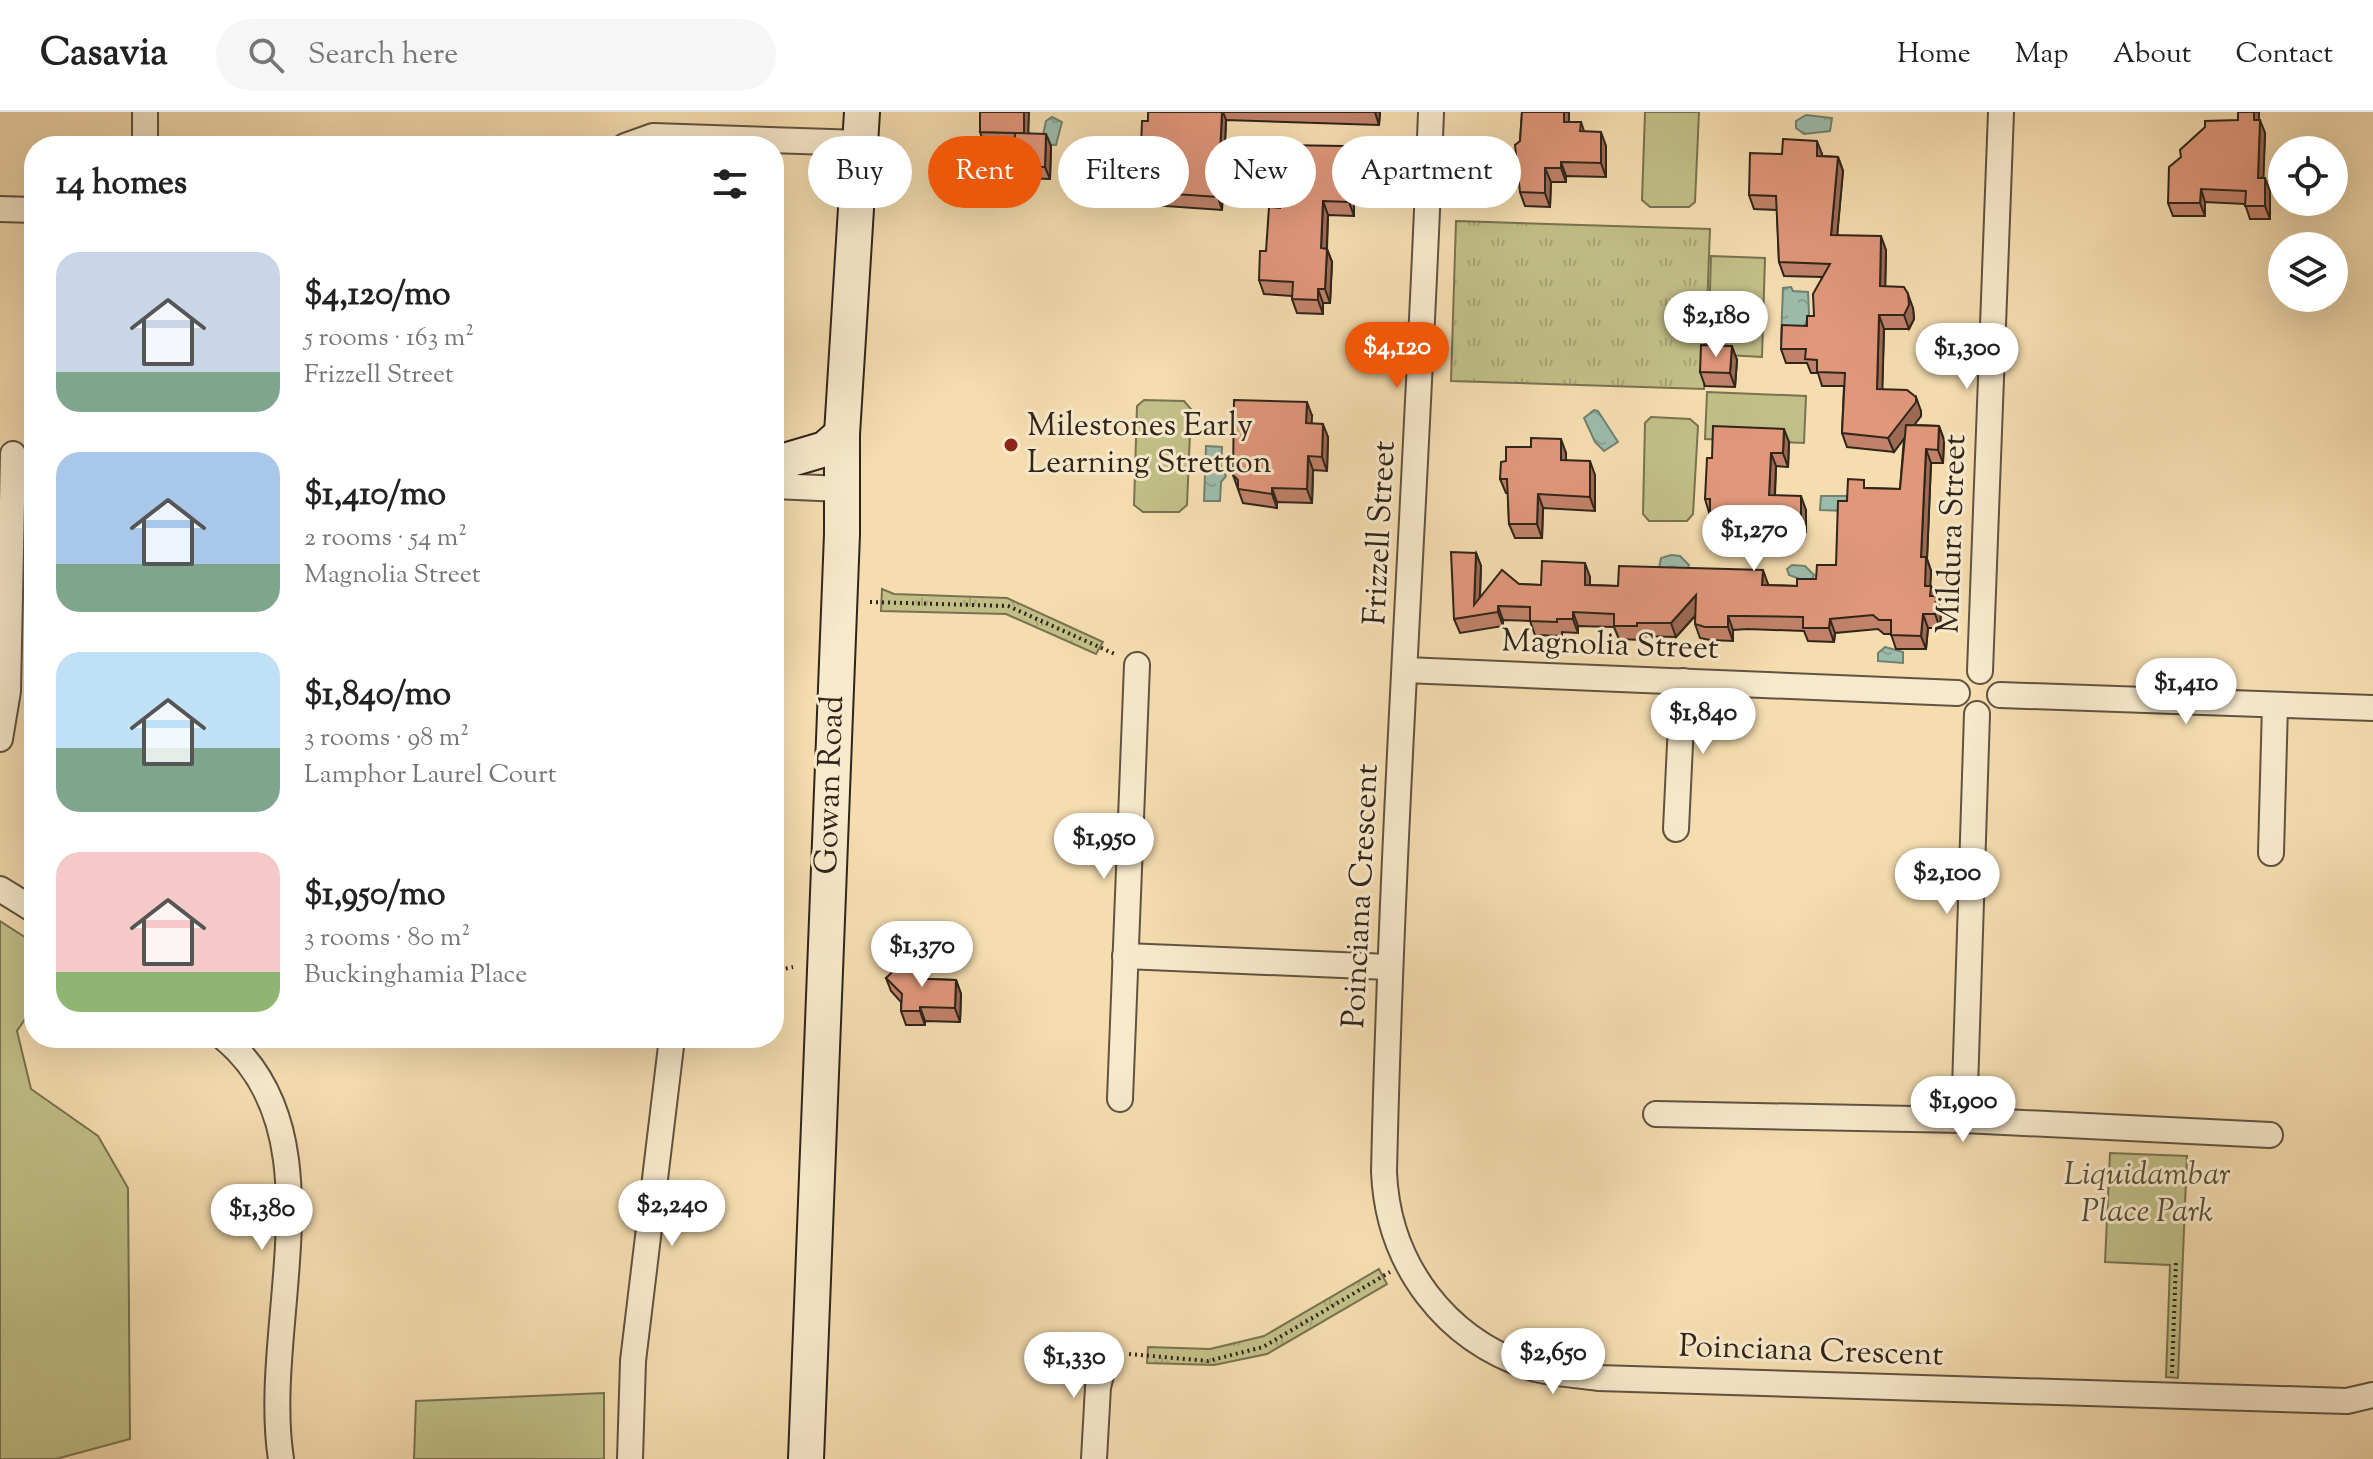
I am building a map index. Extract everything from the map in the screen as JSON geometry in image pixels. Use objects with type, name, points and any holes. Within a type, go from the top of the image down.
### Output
[{"type":"main road","name":"Gowan Road","points":[[806,1459],[842,434],[861,128]]},
{"type":"main road","points":[[784,461],[825,449],[842,434]]},
{"type":"street","points":[[145,112],[145,136]]},
{"type":"street","name":"Frizzell Street","points":[[1405,670],[1421,394],[1431,112]]},
{"type":"street","name":"Mildura Street","points":[[1980,671],[2001,112]]},
{"type":"street","points":[[650,124],[861,128]]},
{"type":"street","points":[[0,209],[24,210]]},
{"type":"street","points":[[0,739],[8,691],[16,454]]},
{"type":"street","points":[[784,486],[842,489]]},
{"type":"street","points":[[1120,1099],[1137,665]]},
{"type":"street","name":"Magnolia Street","points":[[1405,670],[1957,693]]},
{"type":"street","name":"Poinciana Crescent","points":[[1405,670],[1389,967],[1385,1200],[1394,1237],[1405,1263],[1426,1296],[1458,1328],[1497,1354],[1538,1369],[1598,1378],[2347,1401],[2373,1395]]},
{"type":"street","points":[[1980,671],[1993,676],[2000,695],[1990,711],[1977,714],[1961,705],[1957,693],[1967,675],[1980,671]]},
{"type":"street","points":[[1676,829],[1683,681]]},
{"type":"street","points":[[2000,695],[2373,708]]},
{"type":"street","points":[[2271,853],[2275,705]]},
{"type":"street","points":[[1964,1120],[1977,714]]},
{"type":"street","points":[[0,889],[24,904]]},
{"type":"street","points":[[1125,956],[1389,967]]},
{"type":"street","points":[[236,1048],[271,1102],[288,1151],[291,1194],[275,1372],[281,1459]]},
{"type":"street","points":[[630,1459],[633,1361],[671,1048]]},
{"type":"street","points":[[1656,1114],[1964,1120],[2270,1135]]},
{"type":"street","points":[[1094,1459],[1098,1387],[1107,1351]]},
{"type":"path","points":[[870,602],[1008,606],[1137,665]]},
{"type":"path","points":[[784,969],[793,967]]},
{"type":"path","points":[[2172,1395],[2176,1261]]},
{"type":"path","points":[[1107,1351],[1208,1361],[1263,1347],[1405,1263]]},
{"type":"green space","points":[[1645,112],[1699,112],[1695,202],[1689,207],[1650,207],[1642,200]]},
{"type":"green space","points":[[1456,221],[1710,229],[1704,389],[1451,381]]},
{"type":"green space","points":[[1711,256],[1765,258],[1762,357],[1708,354]]},
{"type":"green space","points":[[1707,392],[1806,396],[1804,443],[1705,439]]},
{"type":"green space","points":[[1144,400],[1184,401],[1191,409],[1187,505],[1179,512],[1143,512],[1134,505],[1137,406]]},
{"type":"green space","points":[[1651,417],[1690,419],[1698,426],[1693,514],[1687,521],[1649,521],[1643,514],[1645,423]]},
{"type":"green space","points":[[882,589],[894,594],[1007,598],[1103,642],[1096,654],[1006,614],[881,611]]},
{"type":"green space","points":[[0,921],[24,937],[24,1021],[17,1031],[31,1089],[98,1136],[128,1188],[130,1439],[56,1459],[0,1459]]},
{"type":"green space","name":"Liquidambar Place Park","points":[[2110,1153],[2187,1156],[2178,1378],[2166,1377],[2170,1265],[2105,1262]]},
{"type":"green space","points":[[1379,1269],[1387,1284],[1267,1354],[1214,1365],[1147,1363],[1148,1347],[1210,1349],[1264,1336]]},
{"type":"green space","points":[[604,1393],[604,1459],[414,1459],[416,1401]]},
{"type":"water","points":[[1806,115],[1832,118],[1830,131],[1804,134],[1796,128],[1796,121]]},
{"type":"water","points":[[1052,117],[1062,122],[1056,145],[1042,144],[1046,121]]},
{"type":"water","points":[[1791,287],[1793,291],[1808,292],[1809,314],[1802,333],[1781,340],[1783,288]]},
{"type":"water","points":[[1594,410],[1598,411],[1618,442],[1604,451],[1595,442],[1584,418]]},
{"type":"water","points":[[1206,446],[1222,447],[1221,466],[1226,476],[1221,482],[1220,501],[1204,501]]},
{"type":"water","points":[[1821,496],[1848,496],[1846,511],[1820,510]]},
{"type":"water","points":[[1680,556],[1689,565],[1687,571],[1659,568],[1661,558]]},
{"type":"water","points":[[1792,565],[1805,566],[1814,575],[1811,583],[1789,575],[1787,569]]},
{"type":"water","points":[[1885,647],[1903,652],[1903,663],[1878,661],[1878,653]]},
{"type":"building","points":[[980,112],[1024,112],[1024,133],[980,132]]},
{"type":"building","points":[[1148,112],[1222,112],[1221,136],[1205,136],[1205,196],[1189,195],[1189,136],[1141,136],[1142,121],[1148,121]]},
{"type":"building","points":[[1522,112],[1564,112],[1564,122],[1581,122],[1580,131],[1601,132],[1601,163],[1561,162],[1561,168],[1545,168],[1545,193],[1521,192]]},
{"type":"building","points":[[2238,112],[2254,112],[2254,120],[2260,120],[2258,178],[2265,178],[2265,206],[2245,206],[2246,191],[2201,189],[2200,203],[2168,203],[2169,167],[2181,157],[2180,150],[2205,127],[2205,121],[2238,120]]},
{"type":"building","points":[[1015,133],[1046,134],[1045,167],[1042,167],[1042,136],[1015,136]]},
{"type":"building","points":[[1783,139],[1817,141],[1817,156],[1838,157],[1831,235],[1881,236],[1880,286],[1904,287],[1908,294],[1909,305],[1904,315],[1879,315],[1877,389],[1907,390],[1916,397],[1916,402],[1888,438],[1842,433],[1845,373],[1817,372],[1817,360],[1805,359],[1806,349],[1781,349],[1782,325],[1807,326],[1807,316],[1814,316],[1813,294],[1830,264],[1779,262],[1776,196],[1749,195],[1750,153],[1782,154]]},
{"type":"building","points":[[1316,146],[1332,146],[1332,201],[1323,201],[1321,248],[1327,249],[1325,289],[1318,289],[1318,300],[1292,299],[1293,282],[1259,280],[1260,251],[1266,251],[1269,208],[1316,208]]},
{"type":"building","points":[[1701,345],[1732,346],[1730,373],[1700,372]]},
{"type":"building","points":[[1234,400],[1307,402],[1306,423],[1323,424],[1322,457],[1308,456],[1307,489],[1272,488],[1272,494],[1238,489],[1238,480],[1233,475]]},
{"type":"building","points":[[1906,425],[1939,426],[1938,450],[1926,449],[1921,557],[1926,557],[1925,586],[1931,586],[1930,596],[1936,596],[1935,614],[1923,614],[1921,636],[1891,635],[1891,620],[1879,620],[1873,615],[1830,619],[1829,628],[1803,628],[1803,617],[1743,616],[1728,616],[1728,627],[1705,627],[1695,624],[1696,595],[1671,623],[1614,626],[1614,614],[1573,612],[1573,619],[1530,621],[1530,607],[1498,606],[1498,612],[1454,619],[1451,552],[1476,553],[1474,605],[1502,570],[1519,584],[1541,585],[1542,561],[1585,563],[1585,585],[1618,586],[1619,566],[1763,570],[1762,585],[1797,586],[1797,579],[1816,579],[1817,565],[1836,565],[1838,501],[1847,501],[1848,479],[1864,480],[1864,488],[1900,489]]},
{"type":"building","points":[[1713,426],[1784,429],[1783,453],[1771,453],[1769,495],[1801,496],[1801,518],[1710,515],[1710,499],[1705,499],[1707,458],[1712,458]]},
{"type":"building","points":[[1531,438],[1561,439],[1561,460],[1590,461],[1590,497],[1538,494],[1537,524],[1509,524],[1507,479],[1500,479],[1501,462],[1506,461],[1506,447],[1531,447]]},
{"type":"building","points":[[904,961],[910,967],[913,964],[928,979],[956,980],[955,1008],[920,1007],[920,1011],[901,1011],[902,994],[886,978]]},
{"type":"place","name":"Milestones Early Learning Stretton","points":[[1011,445]]}]
